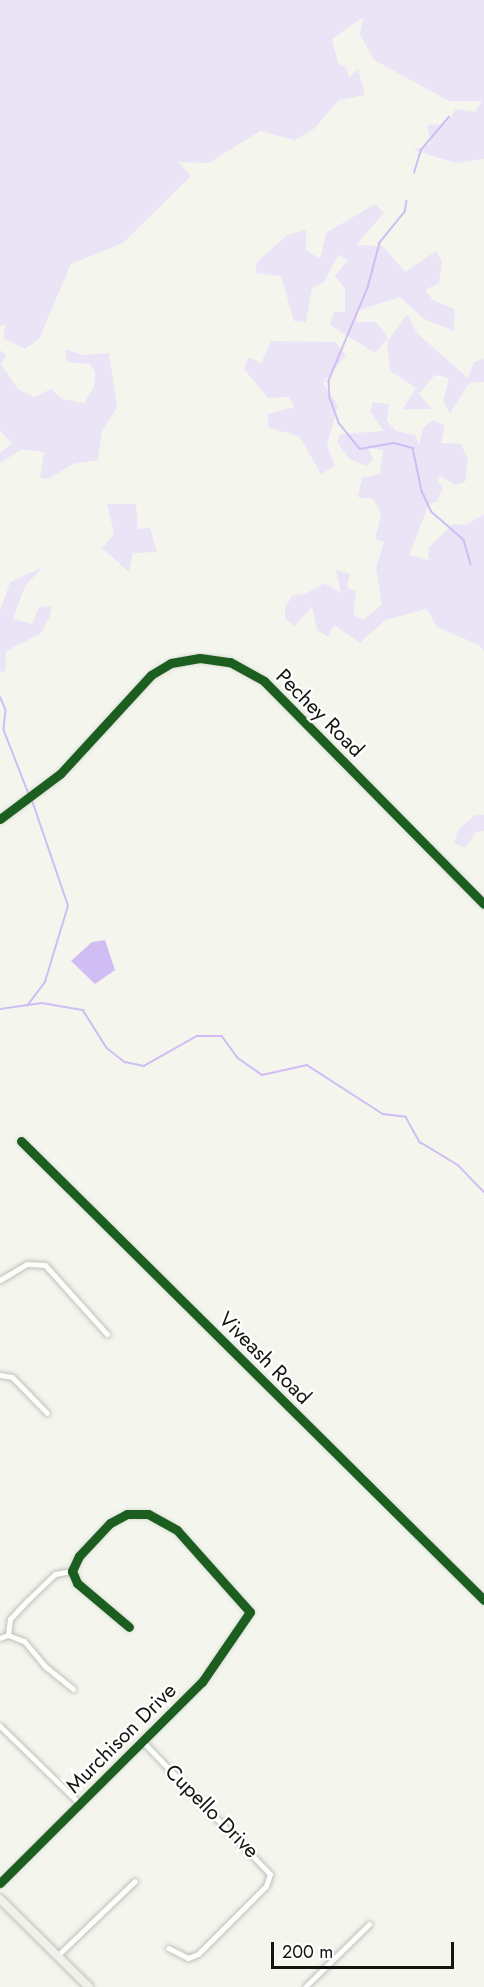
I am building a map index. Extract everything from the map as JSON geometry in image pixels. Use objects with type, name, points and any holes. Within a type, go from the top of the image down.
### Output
[{"type":"main road","points":[[0,1899],[89,1987]]},
{"type":"street","name":"Pechey Road","points":[[0,819],[60,774],[151,675],[171,663],[200,658],[230,662],[264,681],[484,903]]},
{"type":"street","name":"Viveash Road","points":[[21,1141],[484,1600]]},
{"type":"street","points":[[0,1280],[22,1265],[45,1265],[107,1334]]},
{"type":"street","points":[[0,1375],[12,1377],[47,1413]]},
{"type":"street","name":"Murchison Drive","points":[[0,1883],[207,1676],[247,1621],[248,1607],[182,1535],[148,1514],[127,1514],[110,1523],[79,1556],[72,1571]]},
{"type":"street","points":[[8,1635],[10,1619],[28,1600],[55,1574],[72,1571],[76,1583],[129,1627]]},
{"type":"street","points":[[0,1638],[8,1635],[24,1641],[46,1667],[73,1689]]},
{"type":"street","points":[[0,1726],[80,1804]]},
{"type":"street","name":"Cupello Drive","points":[[143,1742],[270,1874],[266,1886],[198,1954],[188,1958],[168,1948]]},
{"type":"street","points":[[57,1956],[135,1881]]},
{"type":"street","points":[[305,1987],[369,1924]]},
{"type":"shaded area","points":[[0,0],[484,0],[484,159],[456,163],[413,150],[431,144],[427,125],[446,124],[456,109],[475,112],[482,101],[449,101],[374,60],[360,34],[363,17],[332,39],[338,63],[346,67],[349,78],[358,69],[365,95],[339,100],[315,128],[295,140],[260,131],[209,163],[178,162],[191,176],[123,243],[71,264],[39,339],[25,349],[3,338],[5,324],[0,327]]},
{"type":"shaded area","points":[[375,204],[384,213],[356,245],[383,246],[405,272],[436,251],[442,261],[439,283],[425,290],[434,301],[455,309],[454,331],[424,319],[400,297],[356,311],[357,322],[376,322],[388,338],[375,353],[330,325],[334,312],[345,312],[345,289],[335,276],[348,260],[338,255],[324,282],[312,288],[306,322],[294,321],[281,276],[255,273],[257,262],[287,235],[306,230],[306,250],[320,259],[326,233]]},
{"type":"shaded area","points":[[407,314],[417,333],[468,378],[474,362],[484,359],[484,382],[469,383],[450,413],[443,401],[449,378],[435,375],[419,394],[432,409],[403,409],[416,388],[390,371],[387,342]]},
{"type":"shaded area","points":[[271,341],[335,342],[346,355],[323,383],[338,406],[327,445],[335,466],[321,474],[299,436],[269,428],[267,414],[295,407],[288,397],[268,398],[244,369],[249,357],[261,363]]},
{"type":"shaded area","points":[[65,349],[83,355],[109,353],[117,407],[102,431],[98,460],[73,464],[48,479],[40,478],[44,452],[22,449],[0,463],[0,453],[12,443],[0,431],[0,350],[6,355],[1,364],[18,389],[34,397],[51,389],[62,399],[84,403],[94,387],[95,371],[89,364],[67,362]]},
{"type":"shaded area","points":[[373,402],[389,404],[387,421],[396,431],[415,435],[419,445],[423,428],[432,420],[445,425],[441,443],[461,444],[468,460],[465,482],[455,485],[441,476],[437,481],[443,487],[437,502],[429,504],[409,555],[429,560],[428,548],[453,524],[466,525],[484,514],[484,651],[479,645],[437,627],[427,609],[385,620],[360,643],[334,625],[328,637],[317,630],[312,607],[294,626],[285,619],[285,607],[293,595],[305,594],[325,583],[341,593],[336,570],[350,574],[347,587],[356,592],[353,614],[363,620],[382,605],[376,568],[384,542],[375,539],[381,514],[373,499],[358,497],[362,478],[380,474],[383,450],[368,448],[373,459],[366,466],[350,459],[337,442],[340,434],[384,431],[370,412]]},
{"type":"shaded area","points":[[107,504],[136,504],[138,529],[150,528],[157,552],[133,553],[129,572],[102,548],[114,534]]},
{"type":"shaded area","points":[[43,567],[25,586],[13,619],[32,624],[39,607],[52,606],[49,619],[40,634],[6,651],[5,672],[0,671],[0,611],[10,582]]},
{"type":"shaded area","points":[[475,815],[484,815],[484,831],[476,832],[465,848],[454,843],[458,830]]},
{"type":"shaded area","points":[[105,940],[115,970],[95,984],[71,961],[92,942]]},
{"type":"waterway","points":[[414,173],[421,150],[449,117]]},
{"type":"waterway","points":[[407,201],[405,212],[380,243],[368,288],[329,381],[330,398],[339,423],[360,449],[394,443],[413,448],[422,491],[432,512],[464,540],[471,564]]},
{"type":"waterway","points":[[0,696],[6,710],[4,730],[29,794]]},
{"type":"waterway","points":[[27,1006],[45,982],[68,906],[31,798]]},
{"type":"waterway","points":[[0,1009],[42,1003],[83,1010],[107,1048],[125,1062],[144,1066],[197,1036],[222,1036],[238,1058],[262,1075],[307,1065],[383,1114],[406,1117],[420,1142],[458,1165],[484,1192]]},
{"type":"cycle path","points":[[0,819],[60,774],[151,675],[171,663],[200,658],[230,662],[264,681],[484,904]]},
{"type":"cycle path","points":[[21,1141],[484,1600]]},
{"type":"cycle path","points":[[0,1883],[202,1682],[250,1612],[177,1530],[148,1514],[127,1514],[110,1523],[79,1556],[72,1571],[77,1583],[129,1627]]}]
